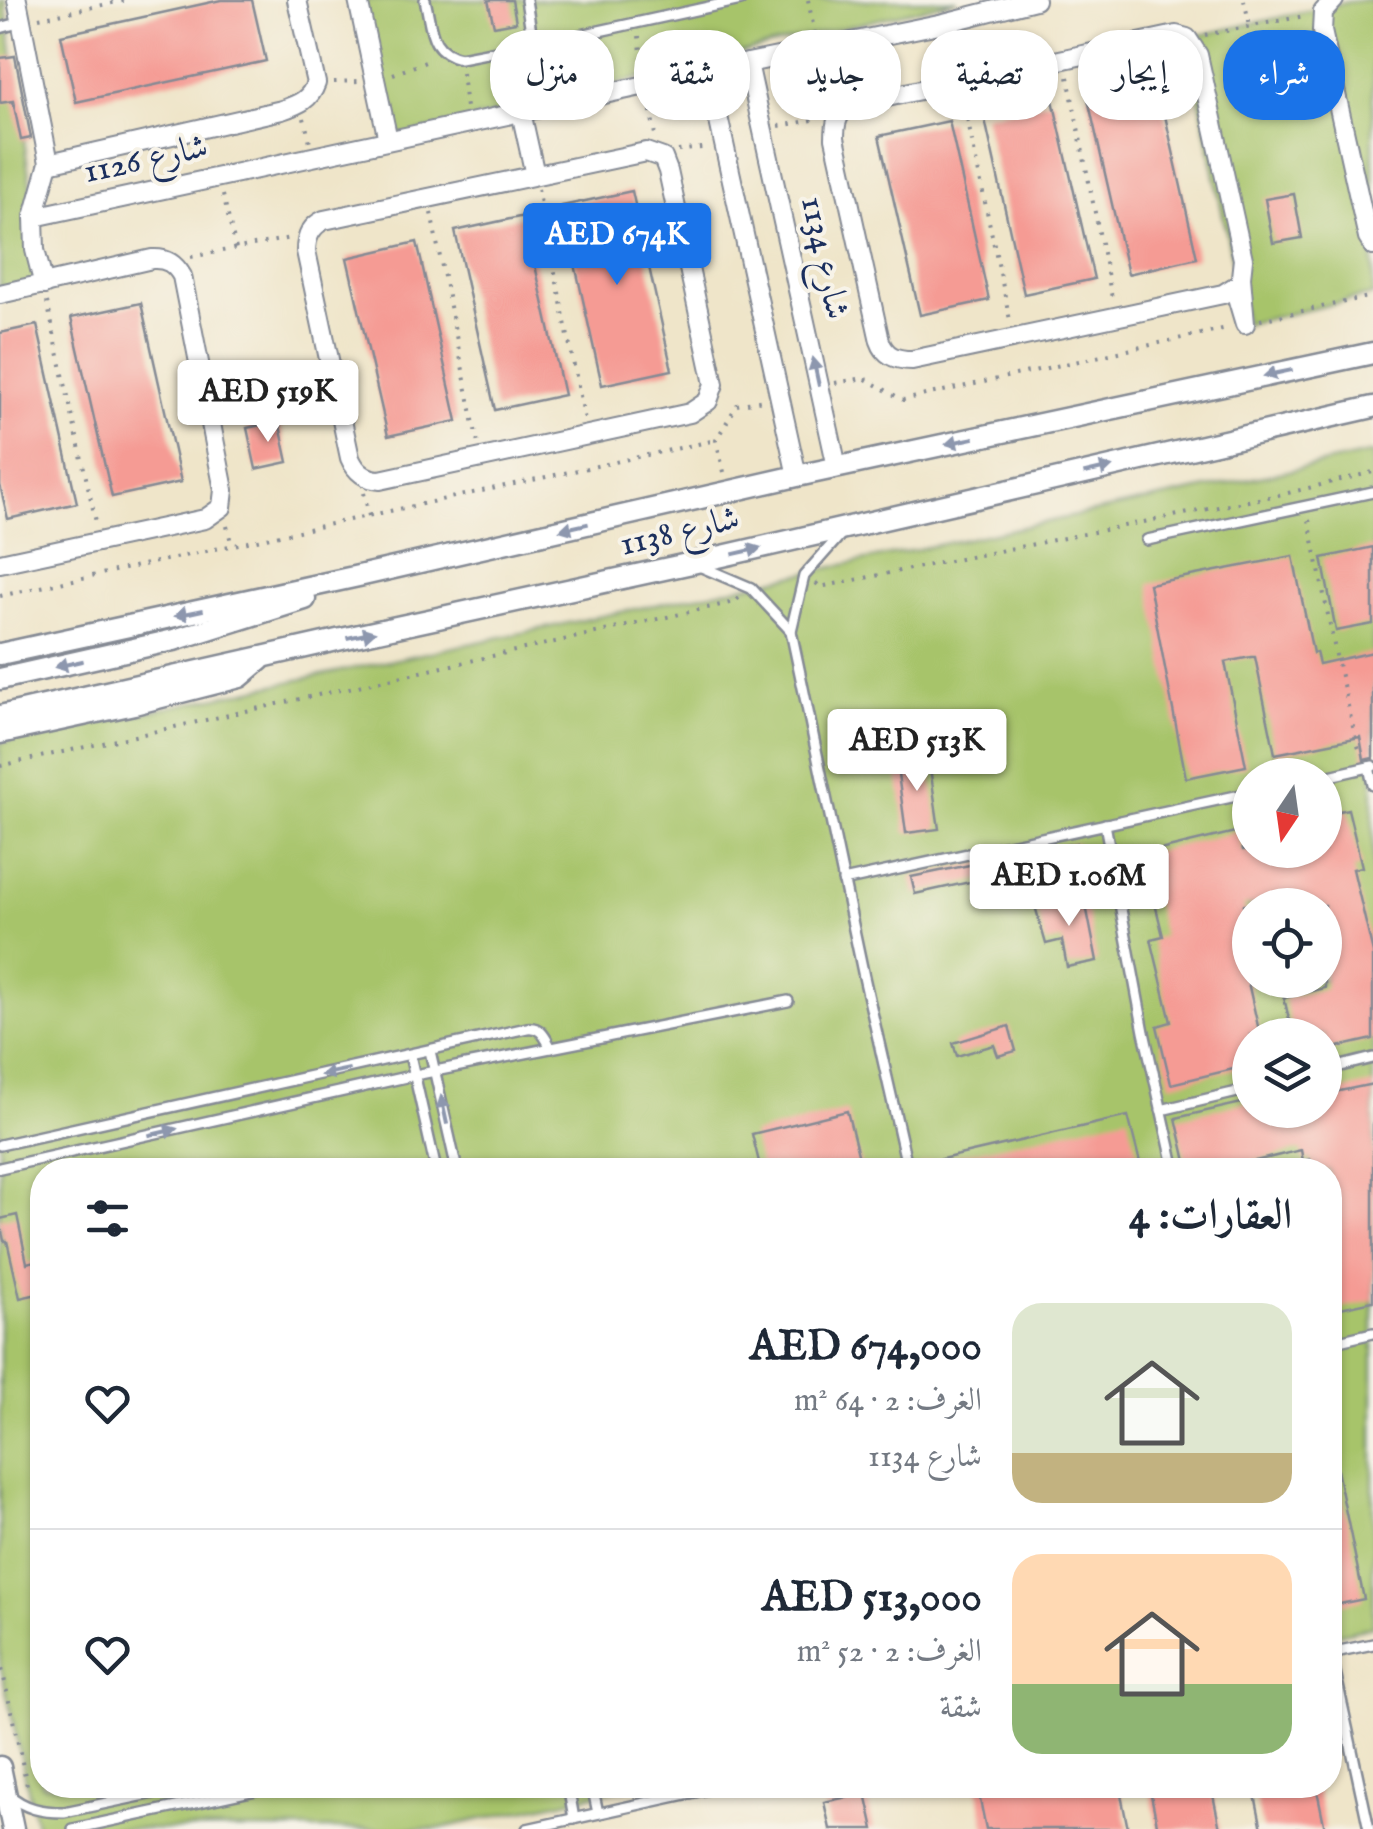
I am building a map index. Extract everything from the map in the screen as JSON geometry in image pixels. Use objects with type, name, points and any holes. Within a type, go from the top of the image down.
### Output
[{"type":"street","points":[[17,0],[50,163],[34,218],[35,250],[44,285]]},
{"type":"street","points":[[50,163],[301,103],[312,94],[316,83],[298,0]]},
{"type":"street","points":[[358,0],[388,140]]},
{"type":"street","name":"شارع 1126","points":[[750,63],[1035,0]]},
{"type":"street","points":[[1329,6],[1322,31],[1368,238],[1373,246]]},
{"type":"street","points":[[944,23],[946,30]]},
{"type":"street","points":[[1058,59],[1078,55]]},
{"type":"street","name":"شارع 1134","points":[[750,72],[837,468]]},
{"type":"street","points":[[1203,78],[1243,258],[1245,324]]},
{"type":"street","points":[[921,89],[850,105],[839,115],[836,138],[880,341],[892,358],[912,360],[1014,339],[1222,294],[1234,287],[1245,324]]},
{"type":"street","name":"شارع 1126","points":[[34,218],[490,119]]},
{"type":"street","points":[[522,120],[535,174]]},
{"type":"street","name":"شارع 1134","points":[[719,120],[798,476]]},
{"type":"street","points":[[636,152],[663,158],[714,384],[708,401],[690,412],[588,435],[380,480],[366,477],[356,470],[350,458],[306,251],[309,234],[324,220],[535,174],[636,152]]},
{"type":"street","points":[[0,294],[152,259],[176,266],[182,276],[224,490],[222,507],[205,518],[0,562]]},
{"type":"street","name":"شارع 1138","points":[[0,654],[1373,353]]},
{"type":"street","name":"شارع 1138","points":[[0,716],[1373,407]]},
{"type":"street","points":[[0,680],[174,640],[290,605],[362,575]]},
{"type":"street","points":[[0,733],[240,678],[266,656]]},
{"type":"street","points":[[0,1766],[13,1829]]},
{"type":"lane","points":[[425,0],[436,45],[445,54],[460,58],[490,52]]},
{"type":"lane","points":[[526,0],[531,30]]},
{"type":"lane","points":[[599,30],[741,0]]},
{"type":"lane","points":[[0,28],[22,22]]},
{"type":"lane","points":[[1147,540],[1373,492]]},
{"type":"lane","points":[[848,527],[804,576],[790,630],[905,1158]]},
{"type":"lane","points":[[692,563],[751,588],[790,630]]},
{"type":"lane","points":[[1342,773],[1371,767],[1373,785]]},
{"type":"lane","points":[[843,881],[1232,797]]},
{"type":"lane","points":[[1105,824],[1172,1158]]},
{"type":"lane","points":[[45,1158],[415,1075],[788,1002]]},
{"type":"lane","points":[[0,1145],[532,1027],[541,1031],[550,1048]]},
{"type":"lane","points":[[430,1050],[454,1158]]},
{"type":"lane","points":[[410,1055],[433,1158]]},
{"type":"lane","points":[[1342,1066],[1373,1058]]},
{"type":"lane","points":[[1162,1110],[1232,1092]]},
{"type":"lane","points":[[0,1168],[30,1161]]},
{"type":"lane","points":[[1342,1340],[1373,1334]]},
{"type":"lane","points":[[1342,1650],[1373,1644]]},
{"type":"lane","points":[[1342,1709],[1368,1829]]},
{"type":"lane","points":[[5,1791],[31,1809],[47,1812],[131,1798]]},
{"type":"lane","points":[[73,1829],[218,1798]]},
{"type":"lane","points":[[570,1798],[574,1819]]},
{"type":"lane","points":[[595,1798],[598,1813]]},
{"type":"lane","points":[[527,1829],[667,1798]]},
{"type":"path","points":[[22,22],[127,0]]},
{"type":"path","points":[[1244,0],[1250,26]]},
{"type":"path","points":[[1203,35],[1329,6]]},
{"type":"path","points":[[460,58],[468,124]]},
{"type":"path","points":[[1064,58],[1116,317]]},
{"type":"path","points":[[301,103],[313,156]]},
{"type":"path","points":[[967,120],[1014,339]]},
{"type":"path","points":[[535,174],[588,435]]},
{"type":"path","points":[[219,177],[236,248]]},
{"type":"path","points":[[428,198],[480,458]]},
{"type":"path","points":[[170,262],[309,234]]},
{"type":"path","points":[[44,285],[100,541]]},
{"type":"path","points":[[822,399],[836,382],[864,378],[903,400],[1373,296]]},
{"type":"path","points":[[729,492],[716,440],[736,405],[772,399],[782,408]]},
{"type":"path","points":[[0,596],[716,440]]},
{"type":"path","points":[[804,576],[820,587],[1288,493],[1373,472]]},
{"type":"path","points":[[1306,506],[1356,744],[1371,767]]},
{"type":"path","points":[[0,766],[734,602],[751,588]]},
{"type":"path","points":[[0,1659],[31,1809]]},
{"type":"green space","points":[[0,0],[5,0],[44,285],[0,295]]},
{"type":"green space","points":[[357,0],[957,0],[835,30],[770,30],[770,46],[750,51],[750,30],[634,30],[634,79],[614,84],[614,30],[490,30],[490,115],[388,140]]},
{"type":"green space","points":[[1357,0],[1373,0],[1373,295],[1245,324],[1203,117],[1203,34]]},
{"type":"green space","points":[[1373,453],[1373,1626],[1342,1633],[1342,1158],[30,1158],[30,1798],[0,1664],[0,743]]},
{"type":"green space","points":[[30,1798],[580,1798],[436,1829],[37,1829]]},
{"type":"building","points":[[221,0],[252,0],[266,61],[76,102],[61,35]]},
{"type":"building","points":[[488,0],[512,0],[516,22],[494,26]]},
{"type":"building","points":[[15,56],[31,138],[21,140],[13,101],[0,103],[0,58]]},
{"type":"building","points":[[985,120],[1058,120],[1094,279],[1024,294]]},
{"type":"building","points":[[1093,120],[1166,120],[1197,258],[1128,274]]},
{"type":"building","points":[[949,121],[989,300],[920,315],[879,136]]},
{"type":"building","points":[[632,191],[672,370],[602,385],[562,206]]},
{"type":"building","points":[[1294,194],[1302,238],[1273,243],[1265,199]]},
{"type":"building","points":[[524,216],[564,395],[495,410],[455,231]]},
{"type":"building","points":[[417,242],[457,421],[388,436],[347,258]]},
{"type":"building","points":[[141,303],[181,482],[112,497],[71,318]]},
{"type":"building","points":[[37,325],[77,503],[8,519],[0,485],[0,333]]},
{"type":"building","points":[[279,421],[288,462],[256,469],[247,428]]},
{"type":"building","points":[[1373,547],[1373,624],[1336,631],[1322,558]]},
{"type":"building","points":[[1293,556],[1313,653],[1316,652],[1319,664],[1373,652],[1373,758],[1364,760],[1360,737],[1275,754],[1255,657],[1251,657],[1225,662],[1244,758],[1232,758],[1232,769],[1186,778],[1149,584]]},
{"type":"building","points":[[928,754],[939,829],[906,833],[896,759]]},
{"type":"building","points":[[1348,809],[1362,867],[1353,869],[1373,953],[1373,1039],[1342,1046],[1342,1018],[1289,1018],[1284,998],[1342,998],[1342,888],[1232,888],[1232,998],[1252,998],[1256,1018],[1232,1018],[1232,1069],[1171,1084],[1157,1026],[1171,1022],[1151,939],[1163,936],[1143,854],[1232,833],[1232,868],[1342,868],[1342,810]]},
{"type":"building","points":[[1076,843],[1079,858],[915,894],[911,877]]},
{"type":"building","points":[[1084,895],[1097,961],[1067,967],[1062,940],[1046,944],[1035,906]]},
{"type":"building","points":[[1009,1026],[1016,1051],[998,1056],[994,1045],[957,1056],[953,1043]]},
{"type":"building","points":[[1373,1084],[1373,1301],[1342,1308],[1342,1158],[1302,1158],[1301,1150],[1268,1158],[1185,1158],[1176,1118],[1232,1105],[1232,1128],[1342,1128],[1342,1090]]},
{"type":"building","points":[[847,1111],[859,1158],[758,1158],[752,1134]]},
{"type":"building","points":[[1128,1116],[1139,1158],[946,1158]]},
{"type":"building","points":[[17,1215],[27,1263],[30,1262],[30,1296],[20,1298],[0,1219]]},
{"type":"building","points":[[1342,1494],[1364,1599],[1342,1604]]},
{"type":"building","points":[[867,1798],[874,1829],[830,1829],[824,1802]]},
{"type":"building","points":[[980,1798],[1122,1798],[1128,1829],[986,1829]]},
{"type":"building","points":[[1152,1798],[1214,1798],[1220,1829],[1158,1829]]},
{"type":"building","points":[[1256,1798],[1319,1798],[1325,1829],[1262,1829]]}]
